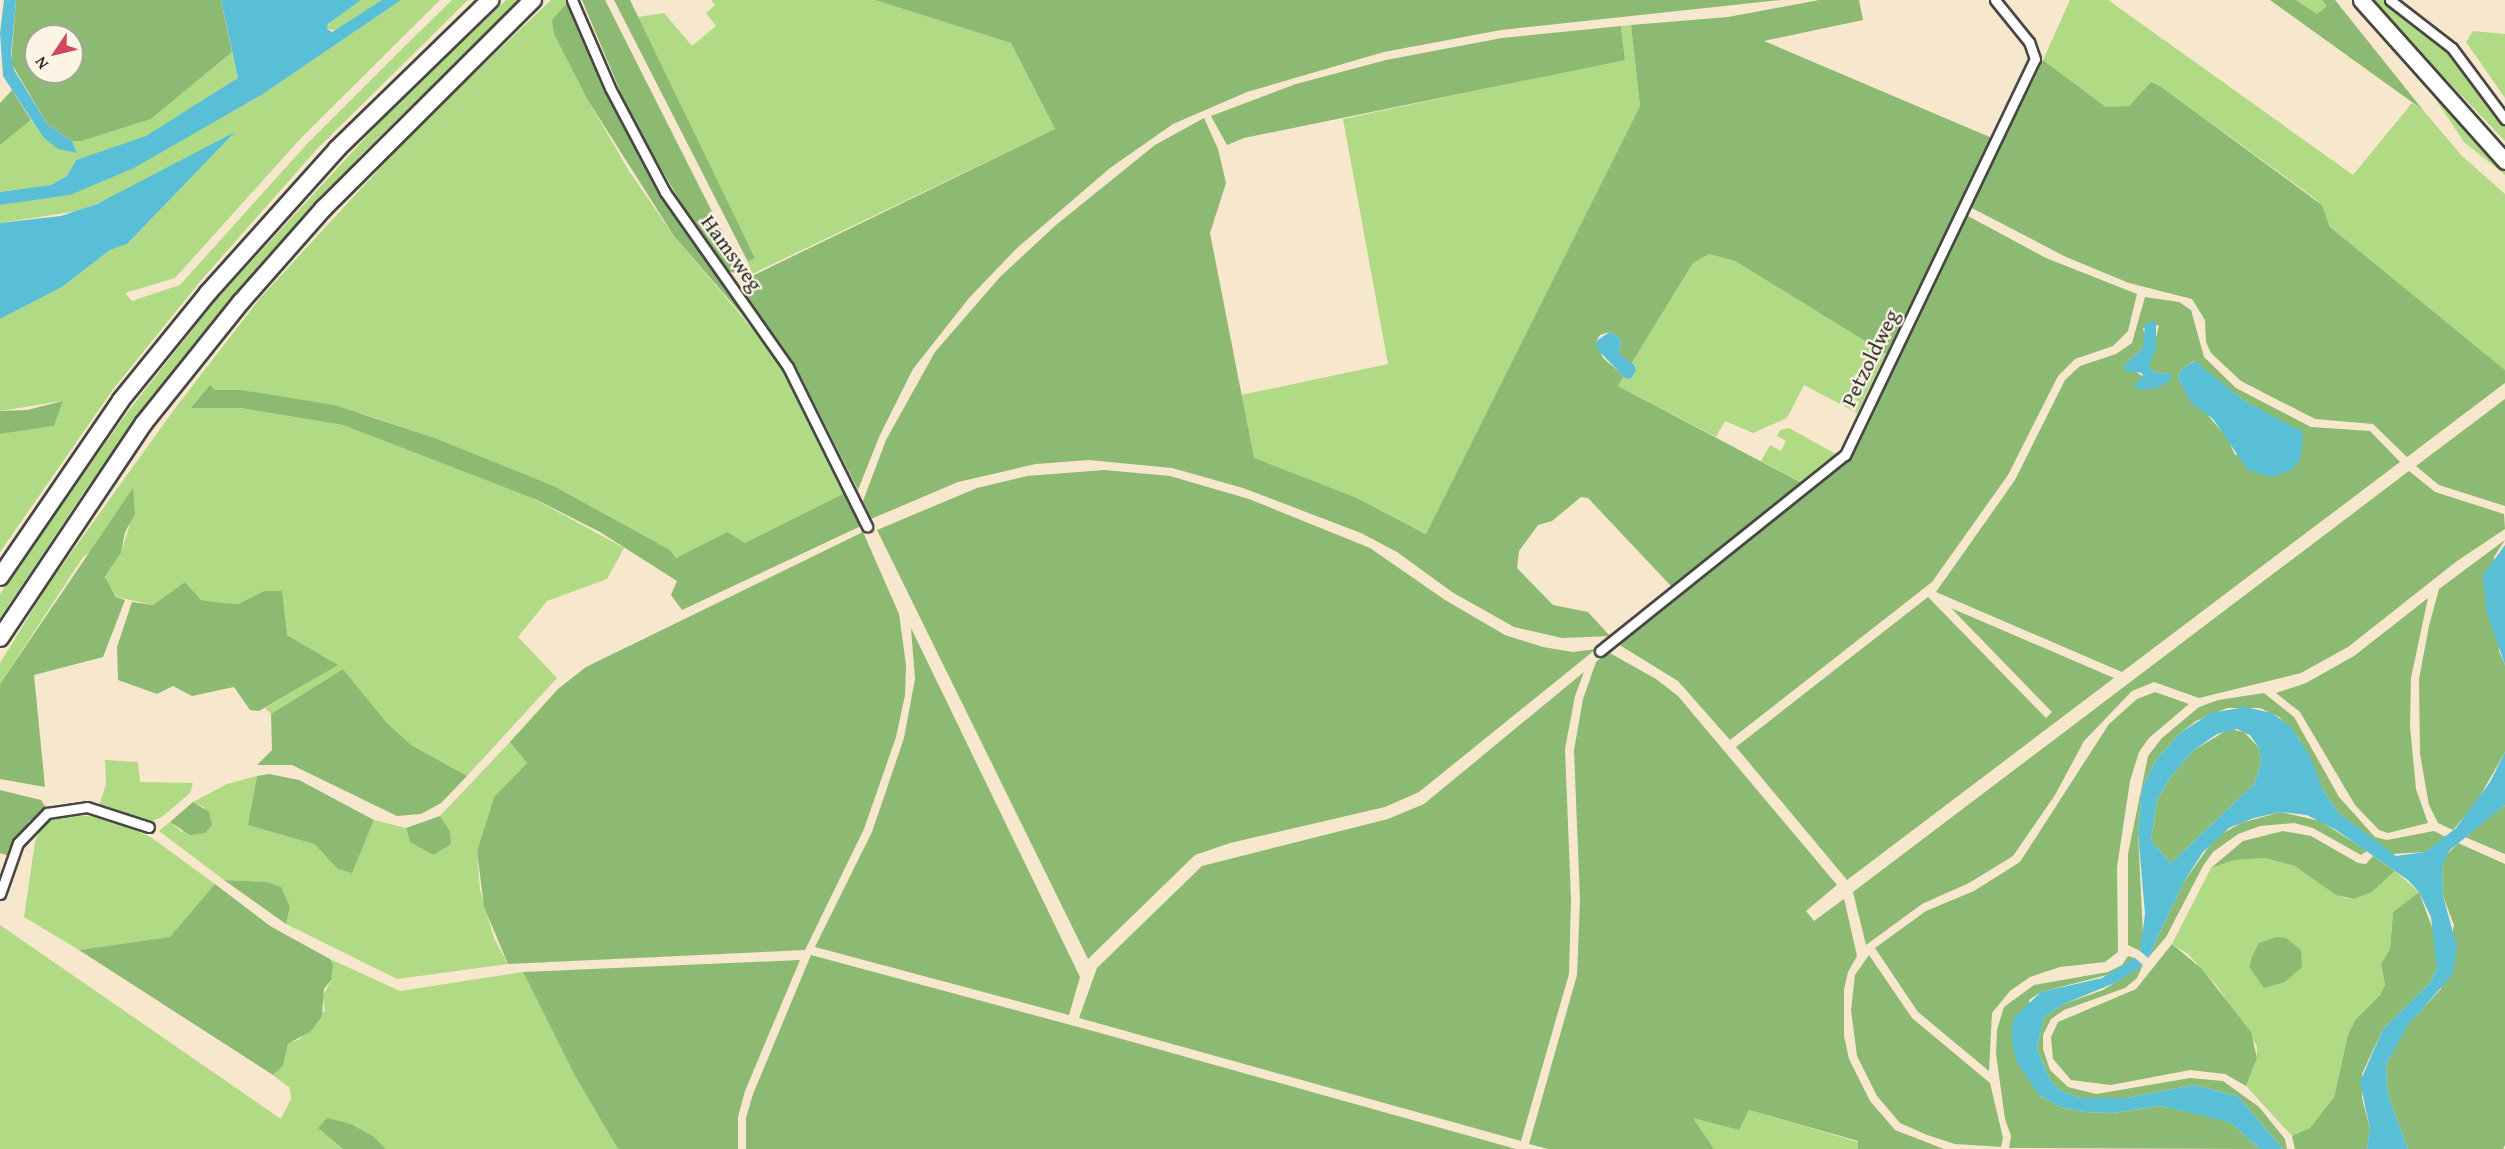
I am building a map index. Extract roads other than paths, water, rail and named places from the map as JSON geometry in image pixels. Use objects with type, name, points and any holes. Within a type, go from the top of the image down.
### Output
[{"type":"highway","points":[[0,577],[121,400],[208,293],[337,149],[490,0]]},
{"type":"highway","points":[[0,638],[144,423],[241,302],[324,208],[533,0]]},
{"type":"main road","points":[[2361,0],[2505,161]]},
{"type":"main road","points":[[2424,71],[2505,149]]},
{"type":"street","name":"Petzoldweg","points":[[1600,651],[1845,456],[2035,59],[2029,42],[1995,0]]},
{"type":"street","points":[[2390,0],[2457,52],[2505,119]]},
{"type":"street","name":"Hamsweg","points":[[573,2],[610,88],[666,192],[788,367],[867,526]]},
{"type":"street","points":[[0,894],[26,831],[54,810],[97,809],[149,827]]},
{"type":"water","points":[[4,0],[16,0],[11,55],[14,70],[48,125],[72,141],[77,153],[58,149],[43,137],[3,76],[0,33]]},
{"type":"water","points":[[221,0],[361,0],[328,24],[327,29],[332,32],[382,0],[401,0],[263,94],[134,168],[70,195],[0,205],[0,192],[51,185],[67,176],[76,160],[146,136],[238,78]]},
{"type":"water","points":[[235,132],[127,244],[110,250],[62,287],[0,319],[0,223],[61,216],[97,204]]},
{"type":"water","points":[[2156,321],[2156,347],[2149,367],[2154,372],[2170,374],[2172,380],[2155,389],[2137,389],[2134,385],[2143,377],[2142,373],[2125,371],[2124,365],[2143,348],[2145,323]]},
{"type":"water","points":[[1610,332],[1621,339],[1619,354],[1634,365],[1636,371],[1631,378],[1626,379],[1598,350],[1596,341]]},
{"type":"water","points":[[2195,361],[2246,402],[2303,432],[2301,457],[2292,470],[2272,477],[2248,470],[2213,419],[2191,403],[2181,384],[2178,376],[2183,368]]},
{"type":"water","points":[[2505,545],[2505,665],[2487,613],[2483,575]]},
{"type":"water","points":[[2245,707],[2272,713],[2292,728],[2310,756],[2323,790],[2339,813],[2396,856],[2425,852],[2456,828],[2490,782],[2505,752],[2505,805],[2450,850],[2442,866],[2443,896],[2457,947],[2453,974],[2408,1025],[2386,1065],[2388,1095],[2408,1149],[2367,1149],[2370,1129],[2360,1082],[2383,1029],[2430,983],[2437,968],[2431,917],[2419,892],[2408,880],[2336,830],[2307,815],[2281,812],[2254,818],[2229,828],[2203,852],[2183,883],[2148,958],[2140,951],[2145,914],[2138,832],[2142,788],[2156,760],[2180,733],[2211,713]],"holes":[[[2237,729],[2250,735],[2259,748],[2261,764],[2254,784],[2171,863],[2151,841],[2157,800],[2170,778],[2194,750],[2217,734]]]},
{"type":"water","points":[[2135,958],[2143,965],[2119,981],[2064,1004],[2044,1017],[2037,1049],[2051,1081],[2059,1090],[2080,1098],[2126,1098],[2194,1085],[2238,1096],[2283,1149],[2260,1149],[2231,1123],[2160,1106],[2113,1113],[2083,1112],[2060,1107],[2040,1096],[2016,1061],[2011,1034],[2014,1017],[2041,992],[2102,978]]}]
